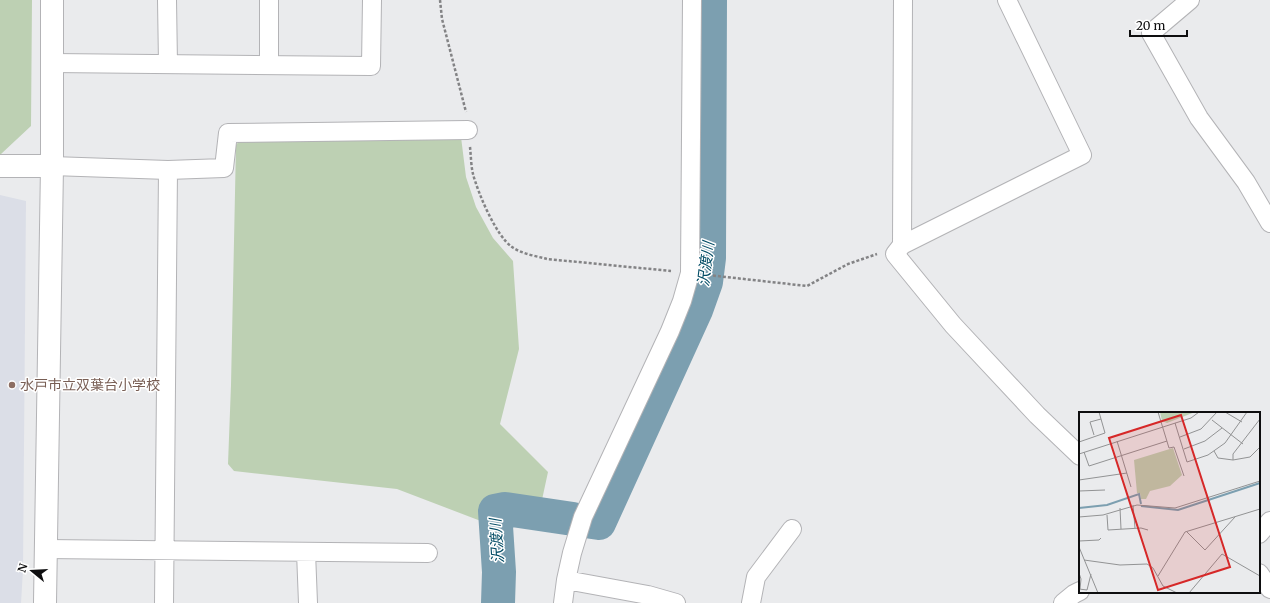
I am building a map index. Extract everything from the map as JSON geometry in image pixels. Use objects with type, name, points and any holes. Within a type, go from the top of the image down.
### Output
[{"type":"street","points":[[45,603],[52,166],[52,0]]},
{"type":"street","points":[[167,0],[168,64]]},
{"type":"street","points":[[269,0],[269,65]]},
{"type":"street","points":[[52,63],[371,66],[372,0]]},
{"type":"street","points":[[563,603],[572,553],[583,517],[670,331],[682,301],[690,273],[692,0]]},
{"type":"street","points":[[904,0],[898,250],[964,337],[1037,415],[1079,455]]},
{"type":"street","points":[[898,250],[1082,154],[1007,0]]},
{"type":"street","points":[[1190,0],[1151,33],[1199,118],[1246,182],[1270,223]]},
{"type":"street","points":[[0,166],[52,166],[168,170],[224,168],[228,133],[468,130]]},
{"type":"street","points":[[164,603],[168,170]]},
{"type":"street","points":[[1260,533],[1270,521]]},
{"type":"street","points":[[751,603],[756,577],[792,529]]},
{"type":"street","points":[[46,549],[428,554]]},
{"type":"street","points":[[306,552],[308,603]]},
{"type":"street","points":[[1260,574],[1270,589]]},
{"type":"street","points":[[566,580],[648,595],[676,603]]},
{"type":"street","points":[[1063,603],[1079,592]]},
{"type":"path","points":[[440,0],[442,18],[466,111],[473,174],[495,228],[512,247],[547,259],[690,273]]},
{"type":"path","points":[[710,275],[807,286],[854,262],[879,253],[898,250]]},
{"type":"shaded area","name":"水戸市立双葉台小学校","points":[[0,195],[26,201],[23,570],[21,603],[0,603]]},
{"type":"green space","points":[[0,0],[32,0],[31,126],[1,154],[0,154]]},
{"type":"green space","points":[[461,137],[466,177],[476,207],[493,238],[513,261],[519,349],[500,424],[548,472],[540,509],[488,497],[486,523],[397,489],[234,471],[228,464],[236,145],[240,140]]},
{"type":"waterway","name":"沢渡川","points":[[592,522],[599,523],[696,310],[706,282],[709,258],[710,0]]},
{"type":"waterway","name":"沢渡川","points":[[498,603],[499,572],[495,511],[505,509],[573,519]]},
{"type":"place","name":"水戸市立双葉台小学校","points":[[12,385]]}]
